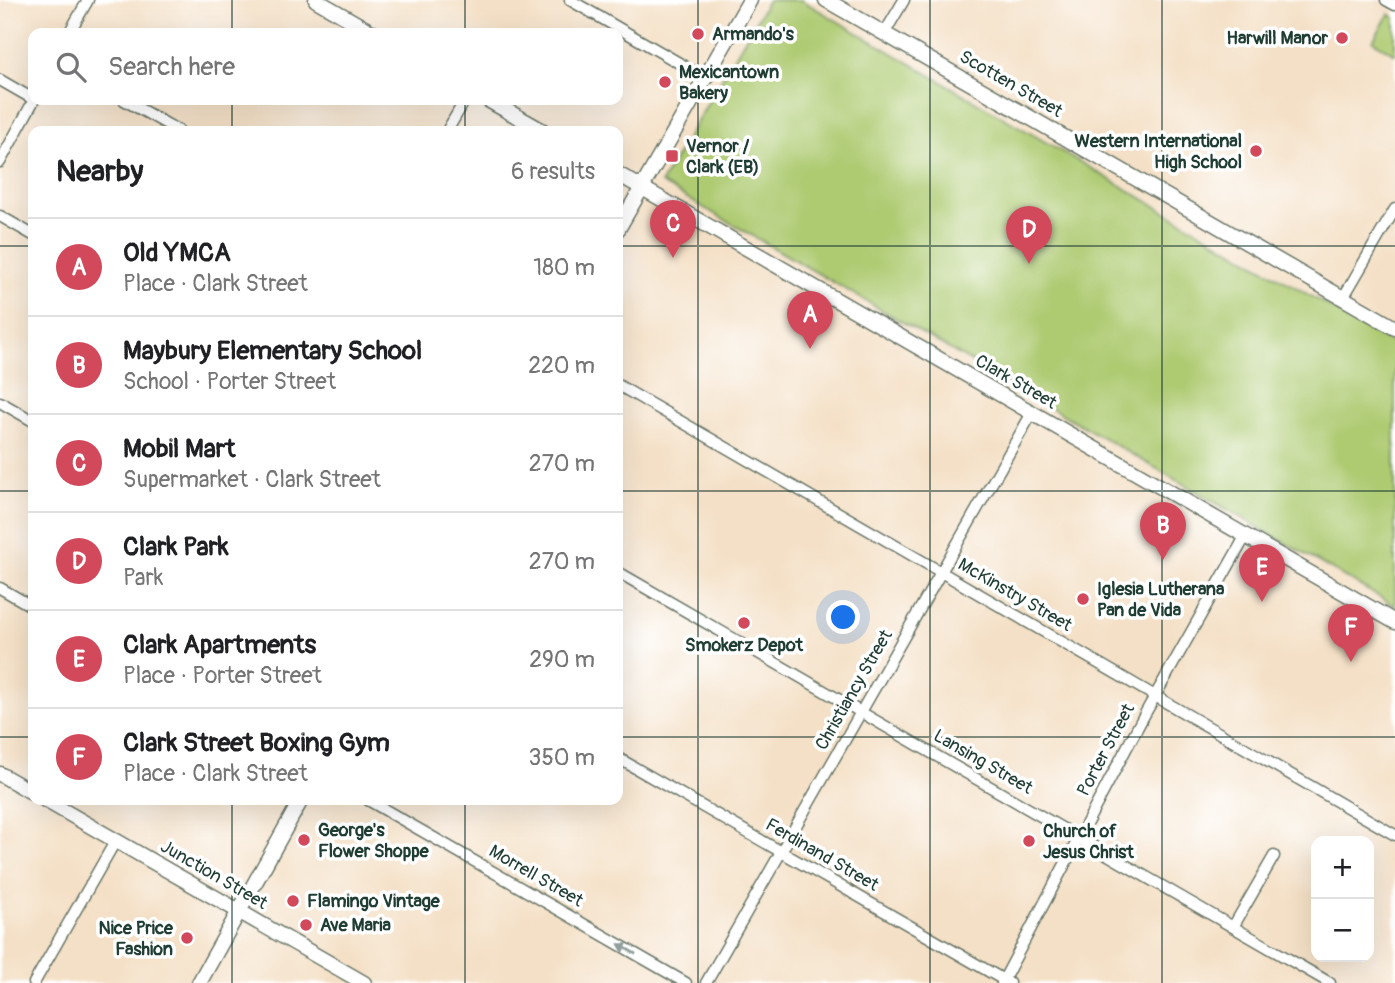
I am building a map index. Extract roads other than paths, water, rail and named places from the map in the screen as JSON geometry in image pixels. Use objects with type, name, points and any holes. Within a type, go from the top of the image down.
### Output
[{"type":"street","points":[[72,28],[88,0]]},
{"type":"street","points":[[316,0],[364,28]]},
{"type":"street","points":[[570,0],[619,28]]},
{"type":"street","points":[[623,220],[750,0]]},
{"type":"street","name":"Scotten Street","points":[[826,0],[1395,328]]},
{"type":"street","points":[[884,34],[904,0]]},
{"type":"street","points":[[1386,0],[1395,5]]},
{"type":"street","points":[[623,30],[705,78]]},
{"type":"street","points":[[0,80],[28,96]]},
{"type":"street","points":[[0,162],[31,105]]},
{"type":"street","points":[[133,105],[170,126]]},
{"type":"street","points":[[450,126],[462,105]]},
{"type":"street","points":[[497,105],[534,126]]},
{"type":"street","name":"Clark Street","points":[[623,177],[1395,622]]},
{"type":"street","points":[[1343,298],[1395,209]]},
{"type":"street","points":[[0,216],[28,232]]},
{"type":"street","name":"McKinstry Street","points":[[623,388],[1395,835]]},
{"type":"street","points":[[0,402],[28,418]]},
{"type":"street","name":"Christiancy Street","points":[[706,983],[1032,413]]},
{"type":"street","name":"Porter Street","points":[[1005,982],[1155,696],[1245,537]]},
{"type":"street","name":"Lansing Street","points":[[623,575],[1330,983]]},
{"type":"street","points":[[0,588],[28,604]]},
{"type":"street","name":"Ferdinand Street","points":[[623,761],[1005,982]]},
{"type":"street","points":[[0,774],[28,790]]},
{"type":"street","name":"Junction Street","points":[[54,805],[364,983]]},
{"type":"street","points":[[199,983],[298,805]]},
{"type":"street","name":"Morrell Street","points":[[377,805],[687,983]]},
{"type":"street","points":[[34,983],[116,840]]},
{"type":"street","points":[[1233,927],[1275,856]]},
{"type":"place","name":"Armando's","points":[[698,34]]},
{"type":"place","name":"Harwill Manor","points":[[1342,38]]},
{"type":"place","name":"Mexicantown Bakery","points":[[665,82]]},
{"type":"place","name":"Western International High School","points":[[1256,151]]},
{"type":"place","name":"Vernor / Clark (EB)","points":[[672,156]]},
{"type":"place","name":"Mobil Mart","points":[[673,258]]},
{"type":"place","name":"Clark Park","points":[[1029,264]]},
{"type":"place","name":"Old YMCA","points":[[810,349]]},
{"type":"place","name":"Maybury Elementary School","points":[[1163,560]]},
{"type":"place","name":"Iglesia Lutherana Pan de Vida","points":[[1083,599]]},
{"type":"place","name":"Clark Apartments","points":[[1262,602]]},
{"type":"place","name":"Smokerz Depot","points":[[744,623]]},
{"type":"place","name":"Clark Street Boxing Gym","points":[[1351,662]]},
{"type":"place","name":"George's Flower Shoppe","points":[[304,840]]},
{"type":"place","name":"Church of Jesus Christ","points":[[1029,841]]},
{"type":"place","name":"Flamingo Vintage","points":[[293,901]]},
{"type":"place","name":"Ave Maria","points":[[306,925]]},
{"type":"place","name":"Nice Price Fashion","points":[[187,938]]}]
